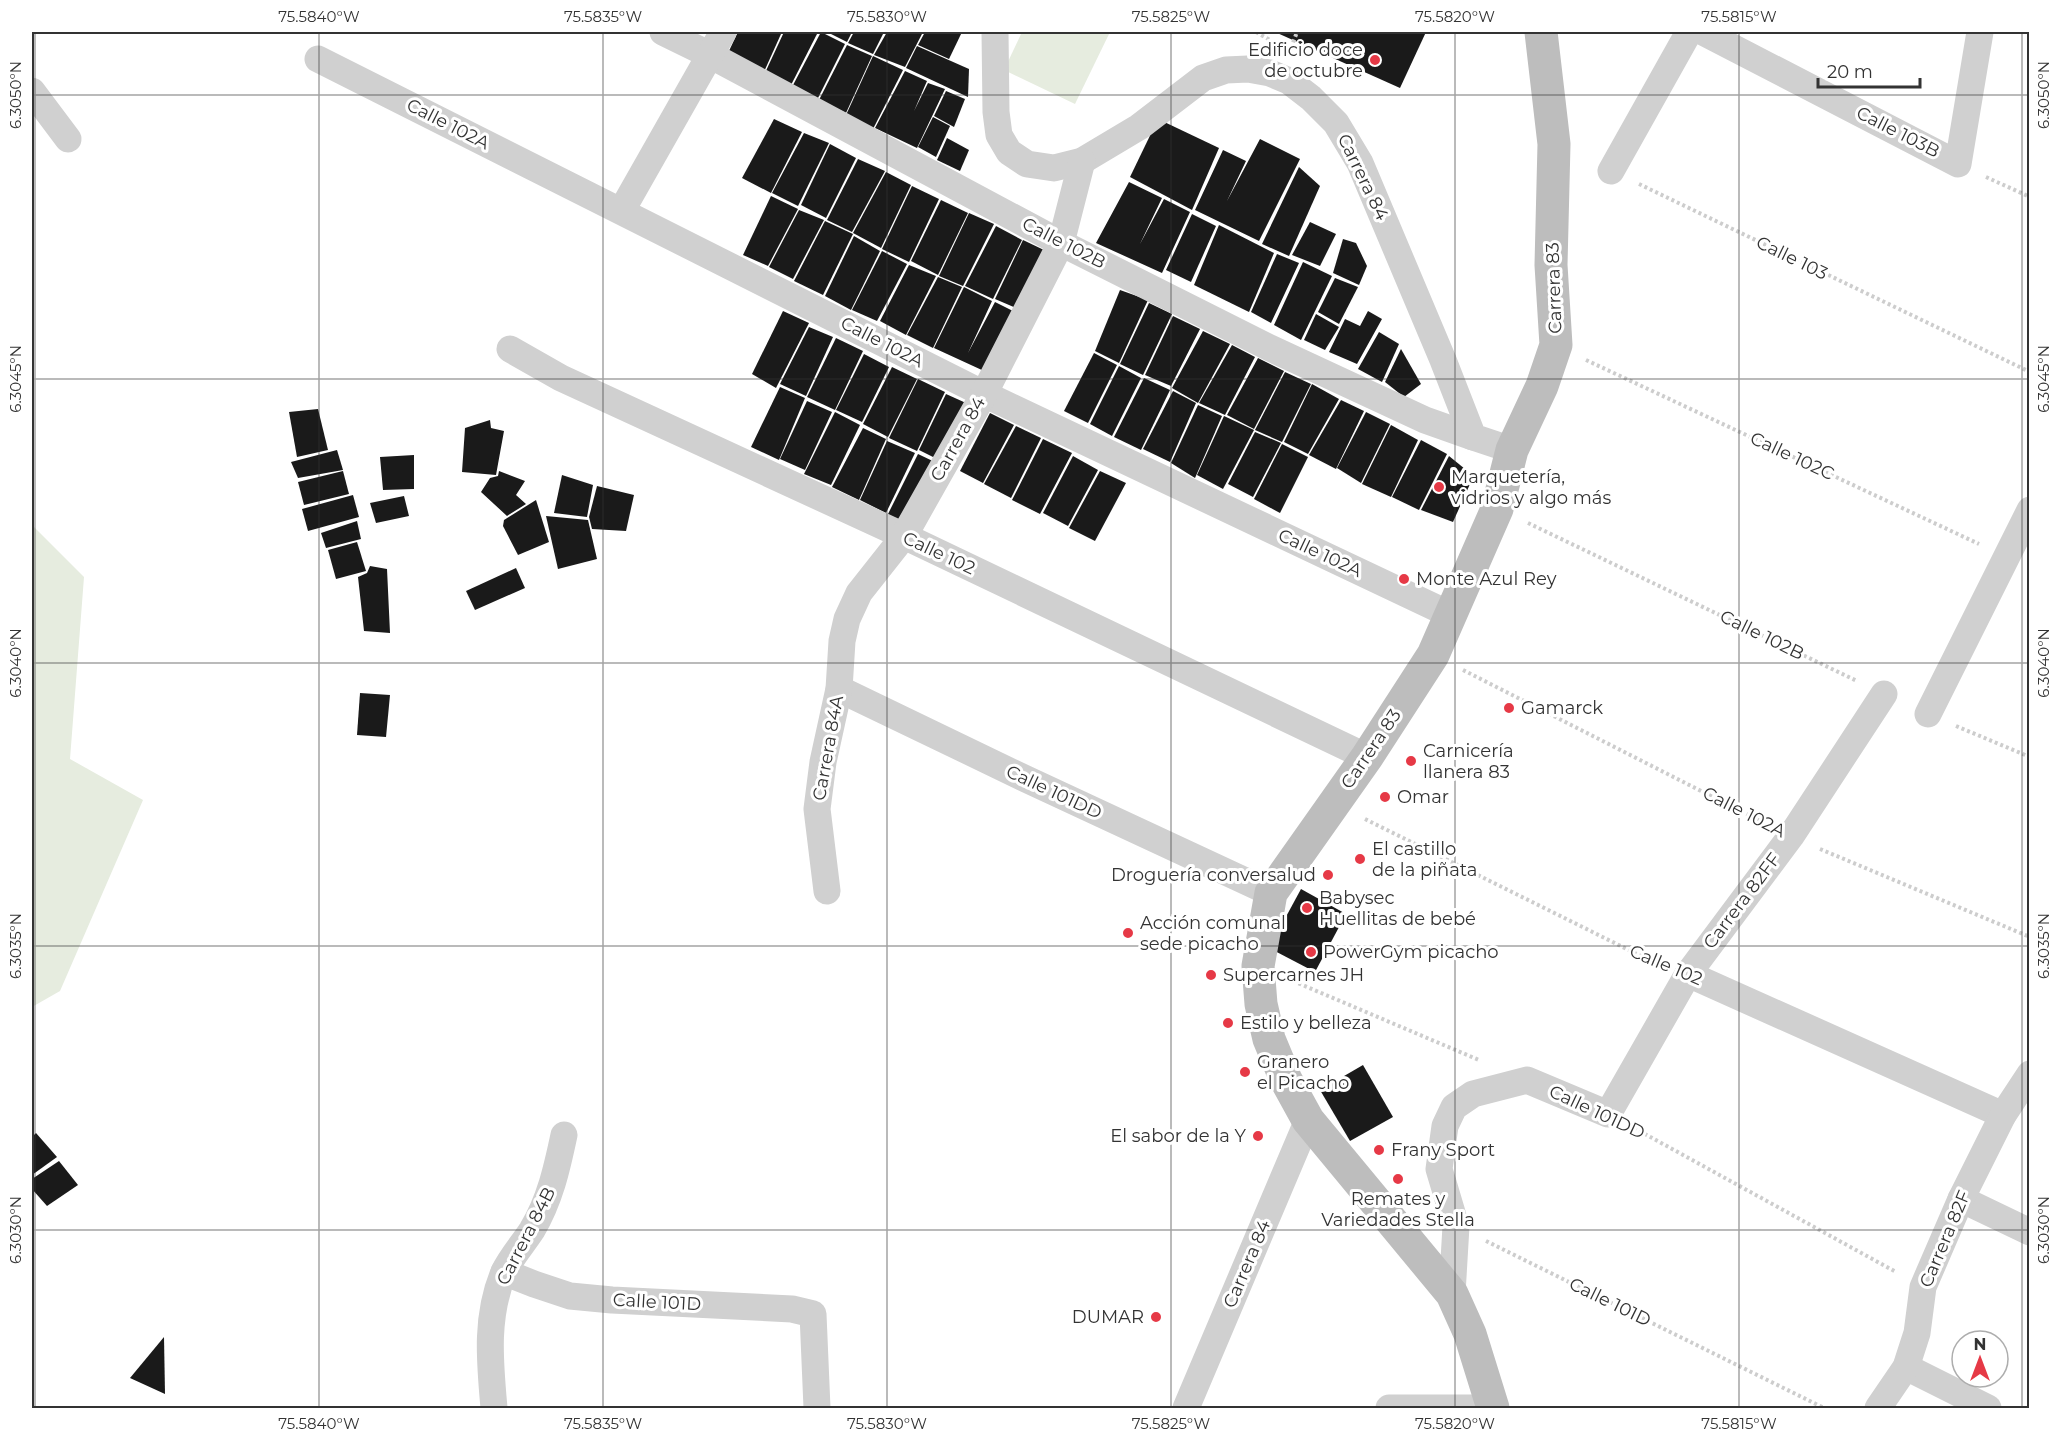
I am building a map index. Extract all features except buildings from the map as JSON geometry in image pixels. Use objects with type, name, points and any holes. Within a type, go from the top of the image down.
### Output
[{"type":"street","name":"Calle 102B","points":[[663,32],[1061,243],[1270,348],[1425,420],[1473,437]]},
{"type":"street","points":[[622,210],[723,32]]},
{"type":"street","name":"Carrera 84","points":[[995,32],[999,135],[1009,152],[1027,164],[1054,168],[1082,161],[1139,127],[1203,78],[1226,70],[1248,69],[1270,73],[1289,81],[1311,98],[1335,123],[1360,163],[1473,437]]},
{"type":"street","name":"Carrera 83","points":[[1493,1408],[1470,1334],[1452,1294],[1308,1120],[1286,1080],[1269,1039],[1261,1004],[1258,966],[1271,893],[1367,757],[1433,655],[1497,509],[1512,450],[1542,386],[1556,345],[1551,265],[1554,144],[1541,32]]},
{"type":"street","points":[[1611,171],[1689,32]]},
{"type":"street","name":"Calle 103B","points":[[1703,32],[1958,164]]},
{"type":"street","points":[[1958,164],[1980,32]]},
{"type":"street","name":"Calle 102A","points":[[318,59],[984,394],[1451,615]]},
{"type":"street","points":[[32,91],[68,139]]},
{"type":"street","name":"Carrera 84","points":[[842,641],[847,619],[859,593],[904,536],[984,394],[1061,243],[1082,161]]},
{"type":"street","name":"Calle 102","points":[[510,349],[561,378],[904,536],[1367,757]]},
{"type":"street","points":[[1473,437],[1512,450]]},
{"type":"street","points":[[1928,714],[2030,510]]},
{"type":"street","name":"Carrera 84A","points":[[827,891],[817,809],[823,762],[839,689],[842,641]]},
{"type":"street","name":"Calle 101DD","points":[[839,689],[1271,893]]},
{"type":"street","name":"Carrera 82FF","points":[[1608,1114],[1688,974],[1791,836],[1884,694]]},
{"type":"street","name":"Calle 102","points":[[1688,974],[2003,1115]]},
{"type":"street","name":"Carrera 82F","points":[[1878,1408],[1906,1367],[1917,1333],[1923,1287],[1961,1199],[2003,1115],[2030,1074]]},
{"type":"street","points":[[1452,1294],[1456,1226],[1439,1169],[1445,1126],[1454,1107],[1473,1094],[1527,1080]]},
{"type":"street","name":"Calle 101DD","points":[[1527,1080],[1608,1114]]},
{"type":"street","name":"Carrera 84","points":[[1186,1408],[1308,1120]]},
{"type":"street","name":"Carrera 84B","points":[[494,1408],[490,1340],[493,1309],[504,1272],[532,1230],[546,1203],[556,1175],[564,1135]]},
{"type":"street","points":[[1961,1199],[2030,1232]]},
{"type":"street","name":"Calle 101D","points":[[504,1272],[570,1296],[792,1309],[813,1314],[817,1408]]},
{"type":"street","points":[[1906,1367],[1988,1408]]},
{"type":"street","points":[[1389,1408],[1493,1408]]},
{"type":"path","name":"Calle 103B","points":[[1958,164],[2030,197]]},
{"type":"path","name":"Calle 103","points":[[1611,171],[2030,372]]},
{"type":"path","name":"Calle 102C","points":[[1556,345],[2006,556]]},
{"type":"path","name":"Calle 102B","points":[[1497,509],[1884,694]]},
{"type":"path","name":"Calle 102A","points":[[1433,655],[1791,836],[2030,937]]},
{"type":"path","points":[[1928,714],[2030,757]]},
{"type":"path","name":"Calle 102","points":[[1334,804],[1666,969],[1688,974]]},
{"type":"path","name":"Calle 101DD","points":[[1258,966],[1527,1080]]},
{"type":"path","name":"Calle 101DD","points":[[1608,1114],[1923,1287]]},
{"type":"path","name":"Calle 101D","points":[[1456,1226],[1824,1408]]},
{"type":"shaded area","points":[[1022,32],[1110,32],[1075,104],[1004,70]]},
{"type":"shaded area","points":[[32,525],[84,577],[70,759],[143,800],[60,991],[32,1007]]},
{"type":"place","name":"Edificio doce de octubre","points":[[1375,60]]},
{"type":"place","name":"Marquetería, vidrios y algo más","points":[[1439,487]]},
{"type":"place","name":"Monte Azul Rey","points":[[1404,579]]},
{"type":"place","name":"Gamarck","points":[[1509,708]]},
{"type":"place","name":"Carnicería llanera 83","points":[[1411,761]]},
{"type":"place","name":"Omar","points":[[1385,797]]},
{"type":"place","name":"El castillo de la piñata","points":[[1360,859]]},
{"type":"place","name":"Droguería conversalud","points":[[1328,875]]},
{"type":"place","name":"Babysec Huellitas de bebé","points":[[1307,908]]},
{"type":"place","name":"Acción comunal sede picacho","points":[[1128,933]]},
{"type":"place","name":"PowerGym picacho","points":[[1311,952]]},
{"type":"place","name":"Supercarnes JH","points":[[1211,975]]},
{"type":"place","name":"Estilo y belleza","points":[[1228,1023]]},
{"type":"place","name":"Granero el Picacho","points":[[1245,1072]]},
{"type":"place","name":"El sabor de la Y","points":[[1258,1136]]},
{"type":"place","name":"Frany Sport","points":[[1379,1150]]},
{"type":"place","name":"Remates y Variedades Stella","points":[[1398,1179]]},
{"type":"place","name":"DUMAR","points":[[1156,1317]]}]
